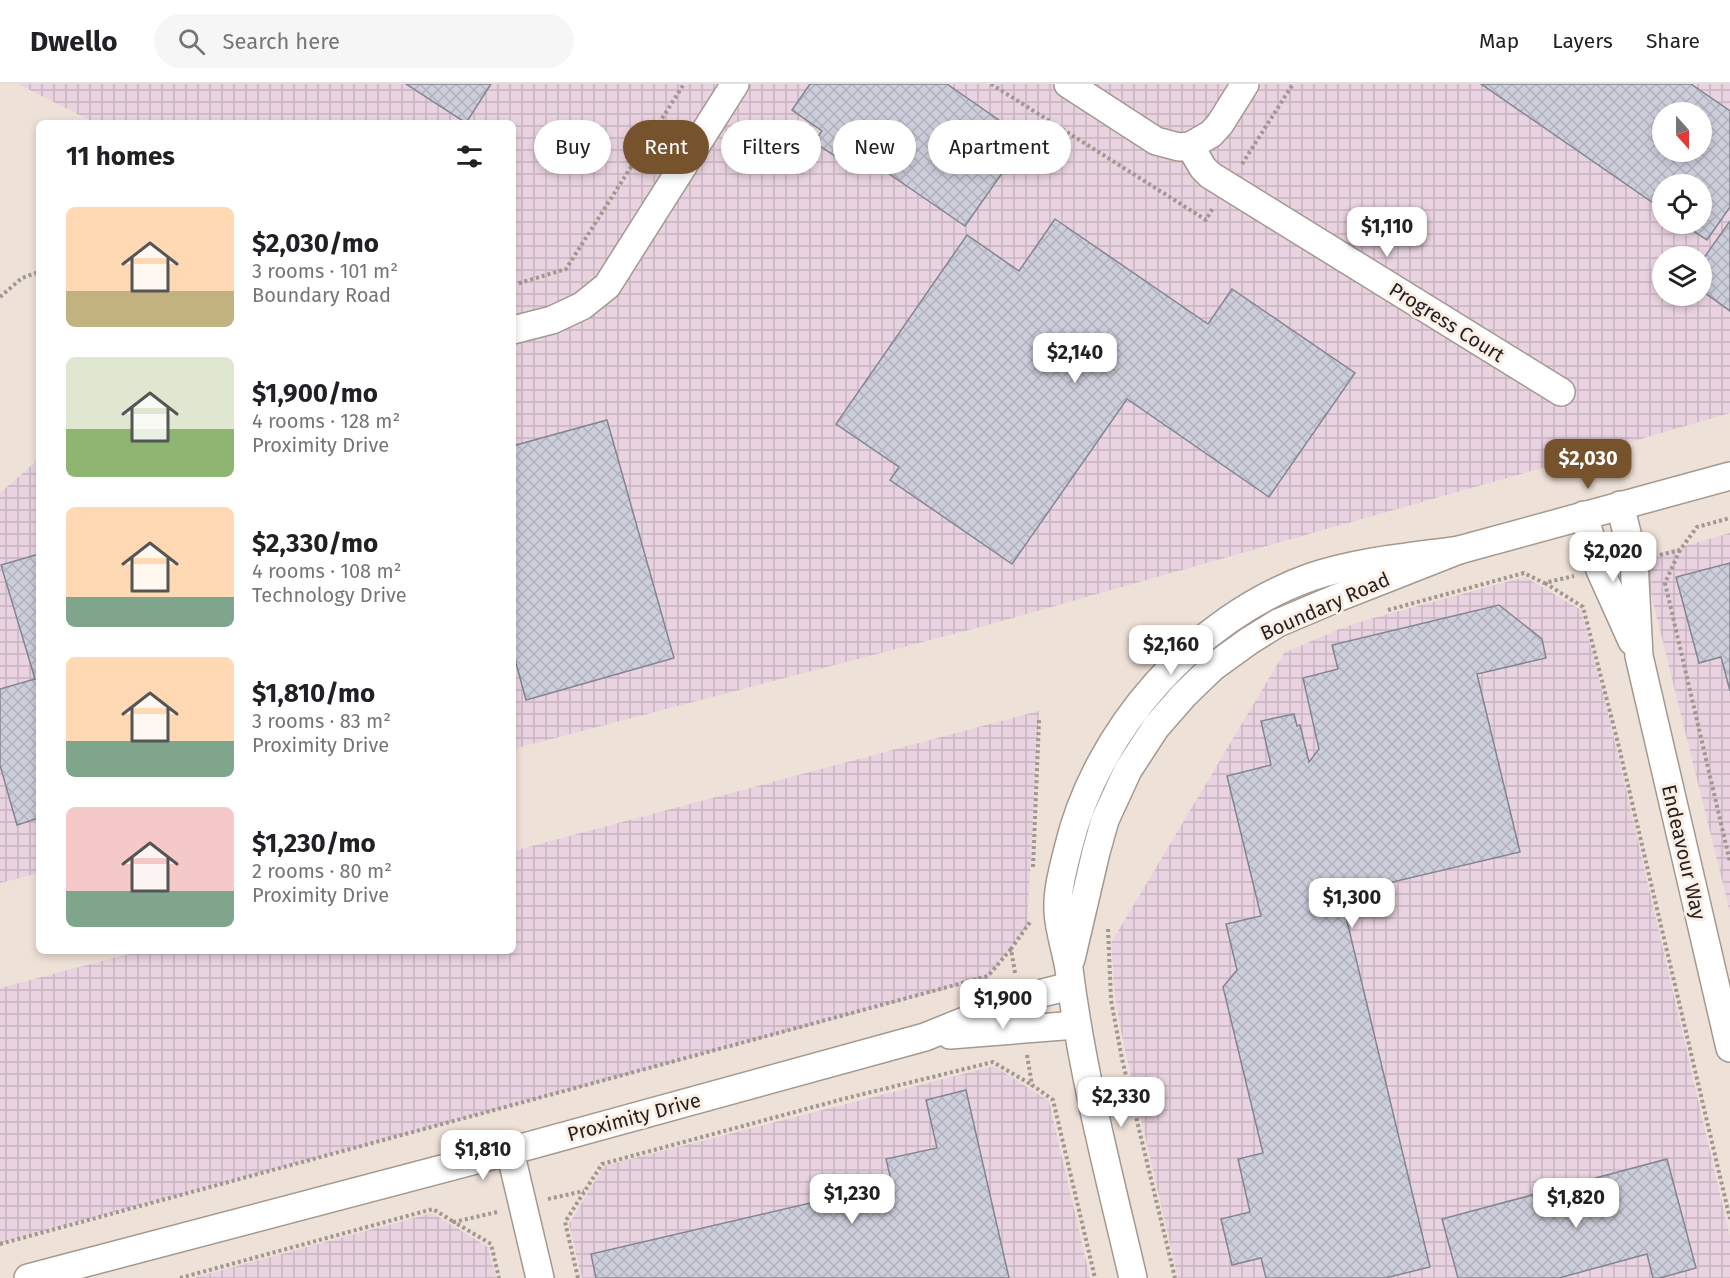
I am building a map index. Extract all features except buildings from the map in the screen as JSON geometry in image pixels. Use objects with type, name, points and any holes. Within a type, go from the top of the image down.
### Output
[{"type":"street","points":[[516,329],[552,320],[582,306],[607,286],[735,84]]},
{"type":"street","points":[[1068,84],[1156,141],[1168,145],[1190,146],[1211,134],[1220,124],[1245,84]]},
{"type":"street","name":"Progress Court","points":[[1190,146],[1210,175],[1561,392]]},
{"type":"street","name":"Boundary Road","points":[[1069,977],[1105,820],[1128,770],[1156,727],[1184,695],[1214,667],[1278,623],[1459,550],[1730,476]]},
{"type":"street","name":"Endeavour Way","points":[[1620,505],[1634,561],[1639,656],[1730,1048]]},
{"type":"street","name":"Endeavour Way","points":[[1584,515],[1600,570],[1639,656]]},
{"type":"street","name":"Boundary Road","points":[[1069,977],[1058,911],[1062,873],[1073,828],[1101,762],[1133,713],[1164,675],[1191,649],[1228,621],[1267,598],[1309,578],[1351,565],[1459,550]]},
{"type":"street","points":[[1069,977],[1093,1110],[1133,1278]]},
{"type":"street","name":"Proximity Drive","points":[[28,1278],[510,1151],[925,1037],[1069,977]]},
{"type":"street","name":"Proximity Drive","points":[[925,1037],[1076,1025]]},
{"type":"street","points":[[510,1151],[540,1278]]},
{"type":"path","points":[[516,284],[566,269],[684,84]]},
{"type":"path","points":[[0,297],[22,278],[36,273]]},
{"type":"path","points":[[1730,518],[1697,527],[1680,550],[1665,583],[1730,862]]},
{"type":"path","points":[[1634,561],[1680,550]]},
{"type":"path","points":[[1545,583],[1600,570]]},
{"type":"path","points":[[1378,613],[1524,573],[1545,583],[1583,607],[1618,742],[1730,1219]]},
{"type":"path","points":[[1032,878],[1039,720]]},
{"type":"path","points":[[1033,867],[1062,873]]},
{"type":"path","points":[[0,1244],[988,976],[1030,923],[1031,912]]},
{"type":"path","points":[[1108,927],[1111,1000],[1122,1059],[1175,1278]]},
{"type":"path","points":[[1011,949],[1019,999]]},
{"type":"path","points":[[1022,1030],[1032,1086]]},
{"type":"path","points":[[578,1278],[565,1222],[602,1164],[993,1062],[1053,1100],[1095,1278]]},
{"type":"path","points":[[180,1278],[433,1209],[454,1222]]},
{"type":"shaded area","points":[[18,84],[1730,84],[1730,413],[984,626],[516,748],[516,120],[89,120]]},
{"type":"shaded area","points":[[36,462],[36,874],[0,883],[0,493]]},
{"type":"shaded area","points":[[1730,533],[1730,912],[1642,558]]},
{"type":"shaded area","points":[[1525,577],[1581,610],[1610,721],[1730,1237],[1730,1278],[1178,1278],[1124,1046],[1115,998],[1111,943],[1284,653],[1366,620]]},
{"type":"shaded area","points":[[1039,711],[1027,927],[988,978],[0,1243],[0,988],[129,954],[516,954],[516,850]]},
{"type":"shaded area","points":[[994,1066],[1049,1101],[1090,1278],[582,1278],[569,1224],[604,1166]]},
{"type":"shaded area","points":[[432,1213],[488,1247],[496,1278],[193,1278]]}]
